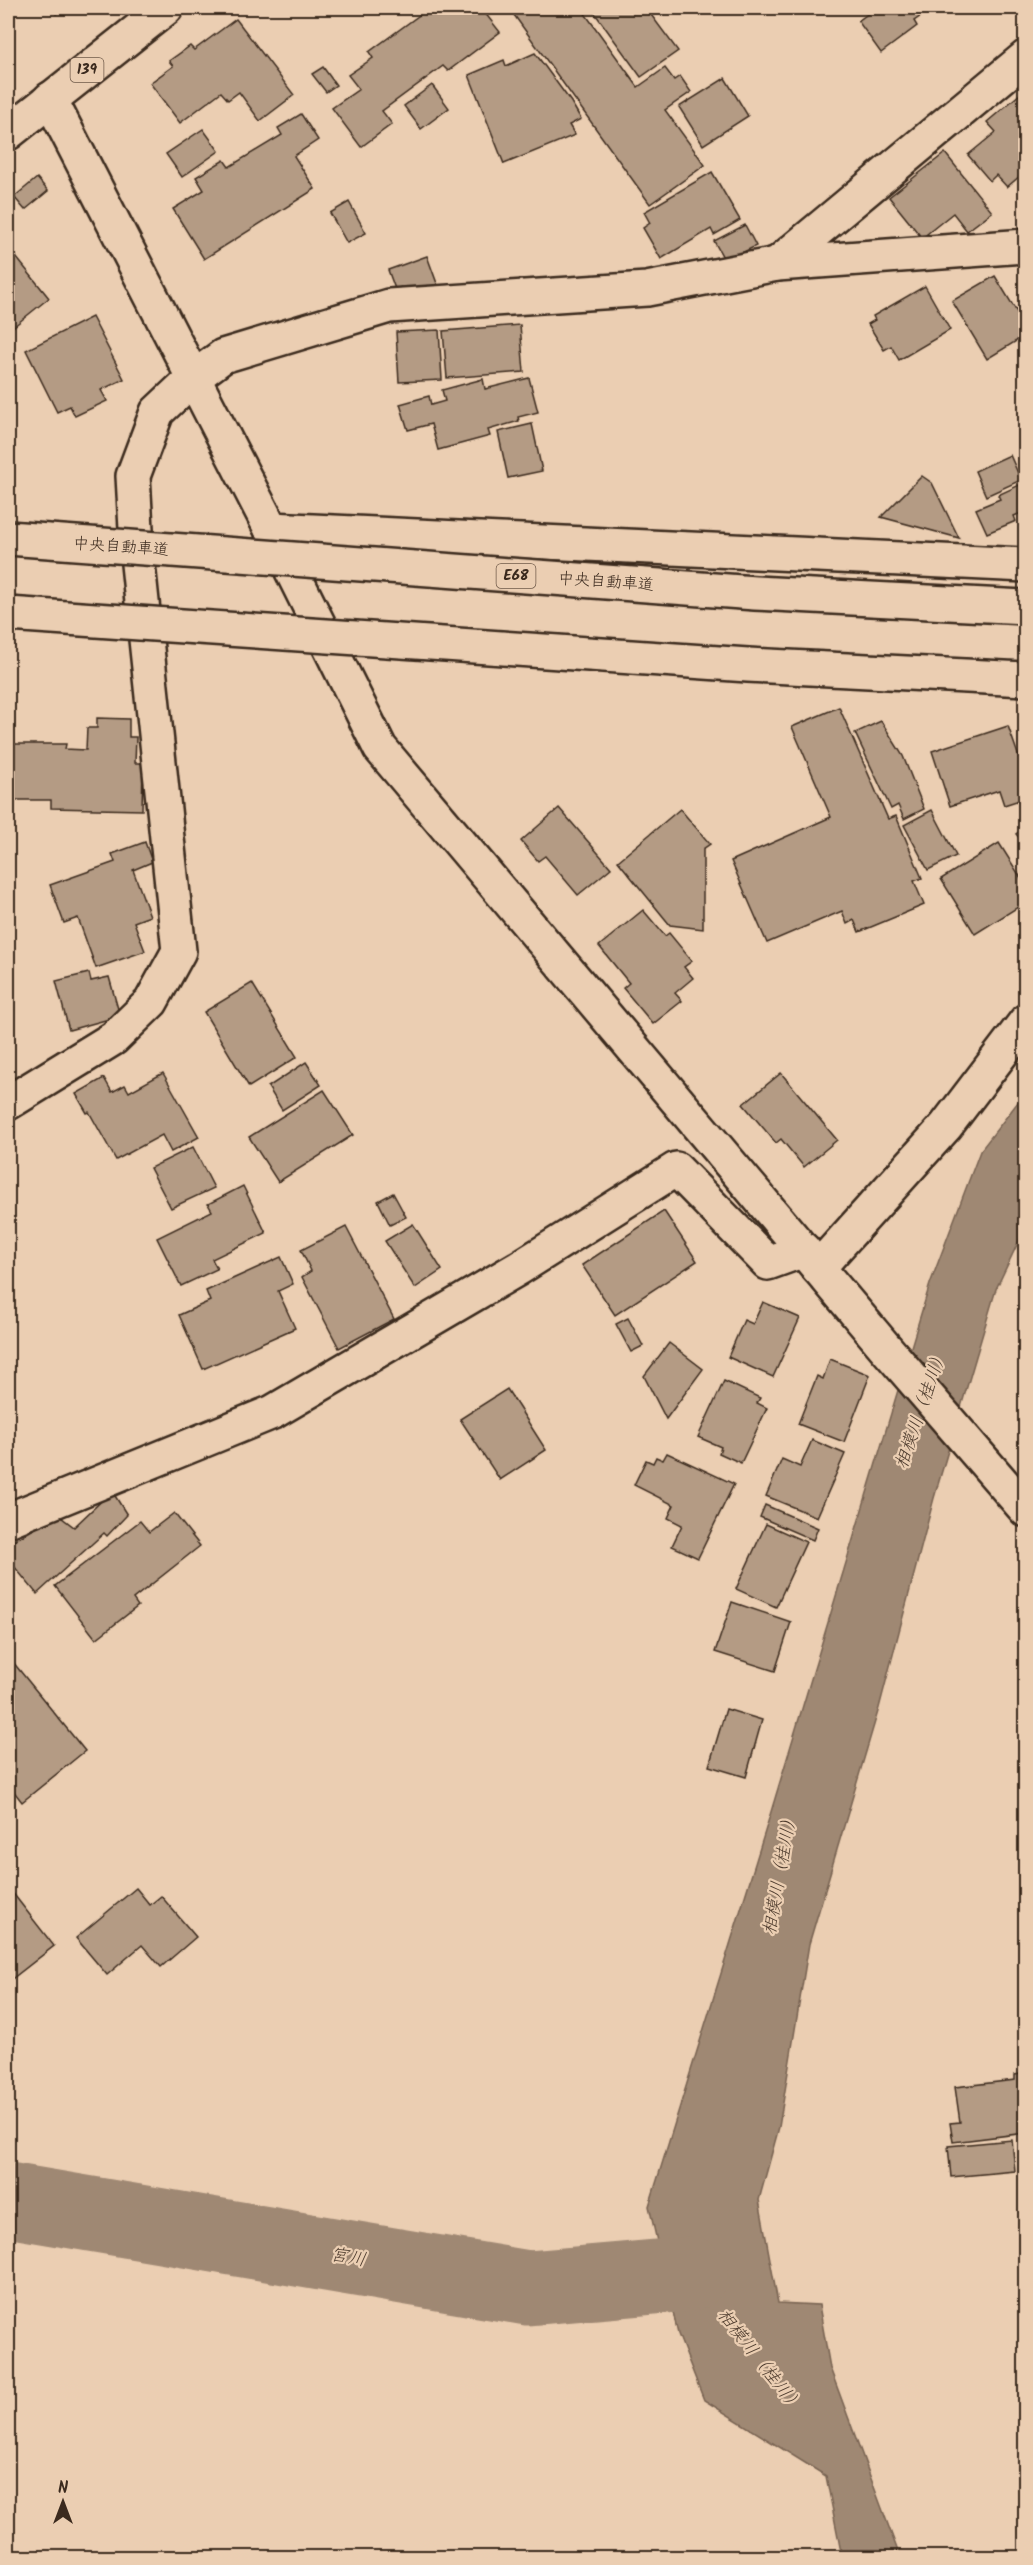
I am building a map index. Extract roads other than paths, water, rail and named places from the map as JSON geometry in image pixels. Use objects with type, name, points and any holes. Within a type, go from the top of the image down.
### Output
[{"type":"main road","name":"139","points":[[8,133],[166,8]]},
{"type":"main road","points":[[777,264],[1026,57]]},
{"type":"main road","points":[[50,99],[271,529],[380,748],[884,1346],[1026,1510]]},
{"type":"main road","points":[[8,1103],[114,1038],[152,1002],[179,951],[138,564],[133,476],[157,412],[192,379],[223,356],[389,306],[647,289],[777,264],[1026,246]]},
{"type":"main road","points":[[271,529],[1026,566]]},
{"type":"main road","name":"中央自動車道","points":[[8,538],[755,593],[1026,607]]},
{"type":"main road","points":[[8,614],[748,665],[1026,679]]},
{"type":"main road","points":[[8,1520],[273,1412],[519,1268],[676,1169],[768,1263],[811,1259],[946,1126],[1026,1021]]},
{"type":"water","name":"相模川（桂川）","points":[[1025,1093],[1025,1228],[996,1289],[934,1498],[879,1708],[809,1944],[779,2127],[759,2200],[778,2303],[819,2305],[830,2368],[900,2557],[842,2557],[826,2476],[704,2400],[678,2334],[649,2206],[767,1825],[930,1284],[980,1151]]},
{"type":"waterway","name":"宮川","points":[[8,2200],[528,2288],[690,2274]]}]
